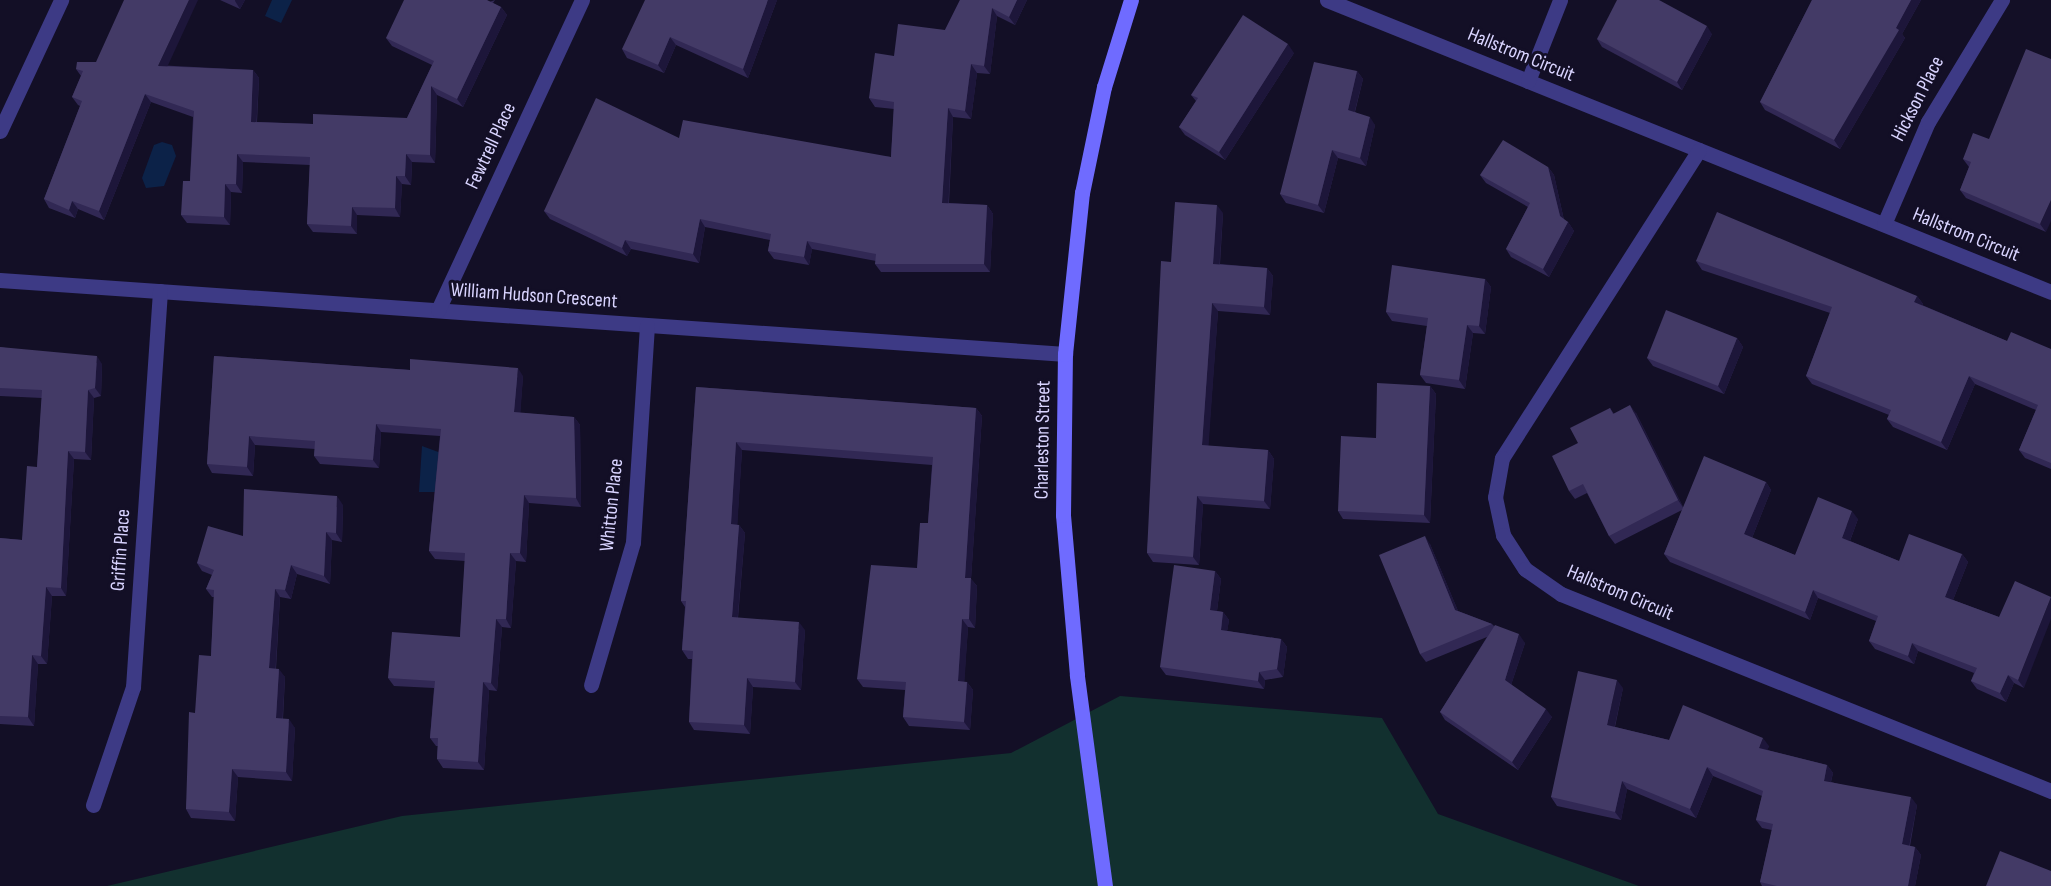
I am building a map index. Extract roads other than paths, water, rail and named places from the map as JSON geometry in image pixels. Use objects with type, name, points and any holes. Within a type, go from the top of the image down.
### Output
[{"type":"street","points":[[0,131],[61,0]]},
{"type":"street","name":"Fewtrell Place","points":[[438,310],[582,0]]},
{"type":"street","name":"Charleston Street","points":[[1105,886],[1063,515],[1065,354],[1082,194],[1104,87],[1131,0]]},
{"type":"street","name":"Hallstrom Circuit","points":[[1327,0],[2051,292]]},
{"type":"street","points":[[1528,81],[1560,0]]},
{"type":"street","name":"Hickson Place","points":[[1884,224],[1928,122],[2002,0]]},
{"type":"street","name":"Hallstrom Circuit","points":[[1699,150],[1502,458],[1495,497],[1503,536],[1526,569],[1561,594],[2051,791]]},
{"type":"street","name":"William Hudson Crescent","points":[[0,280],[1065,354]]},
{"type":"street","name":"Griffin Place","points":[[93,805],[133,687],[160,291]]},
{"type":"street","name":"Whitton Place","points":[[591,685],[633,542],[647,325]]},
{"type":"water","points":[[272,0],[292,0],[281,23],[265,16]]},
{"type":"water","points":[[162,142],[172,145],[176,156],[164,186],[146,188],[142,178],[154,145]]},
{"type":"water","points":[[422,446],[441,453],[438,492],[419,492]]}]
